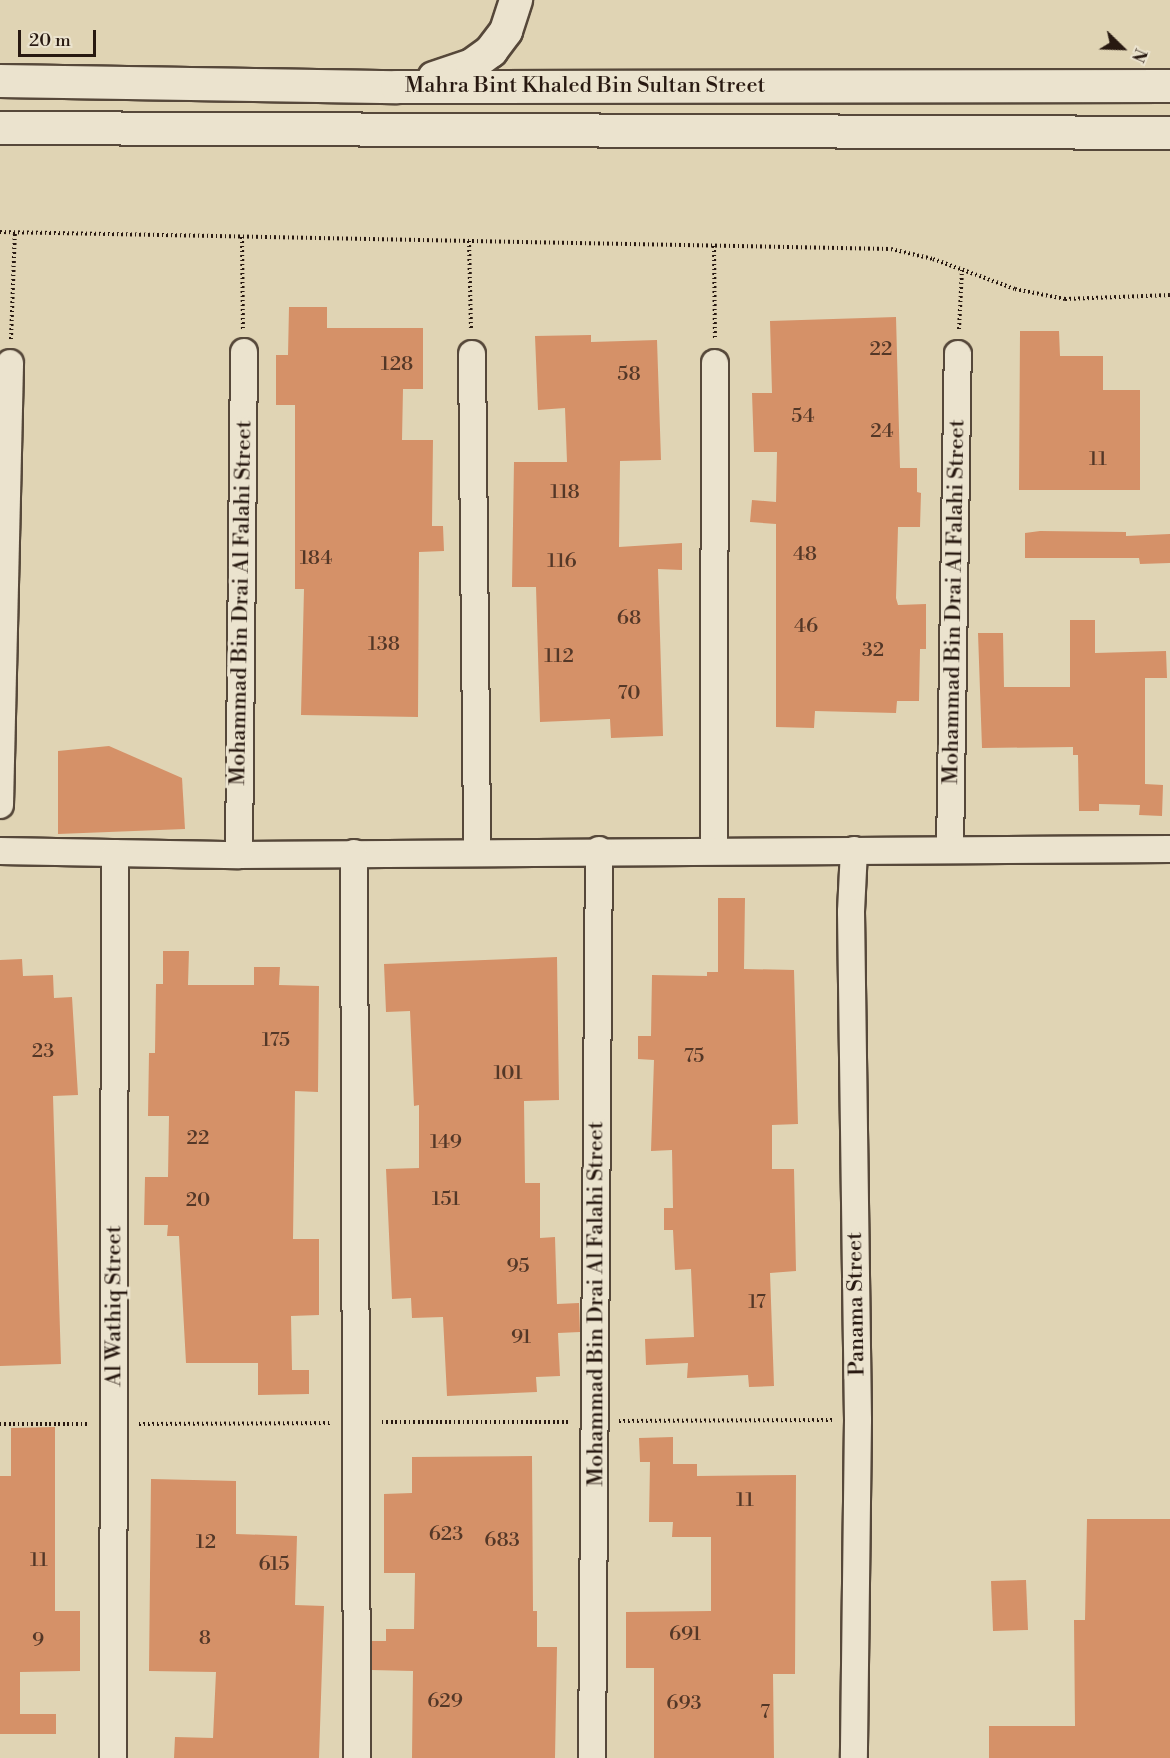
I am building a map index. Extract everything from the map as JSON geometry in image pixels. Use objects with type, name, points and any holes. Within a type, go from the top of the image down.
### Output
[{"type":"street","points":[[397,87],[472,65],[491,51],[506,32],[516,0]]},
{"type":"street","name":"Mahra Bint Khaled Bin Sultan Street","points":[[0,81],[397,87],[1170,86]]},
{"type":"street","name":"Mahra Bint Khaled Bin Sultan Street","points":[[0,128],[1170,133]]},
{"type":"street","name":"Mohammad Bin Drai Al Falahi Street","points":[[239,855],[244,352]]},
{"type":"street","points":[[472,354],[477,852]]},
{"type":"street","name":"Mohammad Bin Drai Al Falahi Street","points":[[950,850],[958,354]]},
{"type":"street","points":[[0,805],[10,363]]},
{"type":"street","points":[[714,850],[715,363]]},
{"type":"street","points":[[0,851],[239,855],[599,850],[1170,849]]},
{"type":"street","name":"Mohammad Bin Drai Al Falahi Street","points":[[592,1758],[599,850]]},
{"type":"street","name":"Panama Street","points":[[854,850],[851,912],[858,1420],[854,1758]]},
{"type":"street","name":"Al Wathiq Street","points":[[113,1758],[115,853]]},
{"type":"street","points":[[354,854],[357,1758]]},
{"type":"path","points":[[0,232],[891,249],[962,270],[1015,289],[1065,299],[1170,295]]},
{"type":"path","points":[[10,363],[15,232]]},
{"type":"path","points":[[242,237],[244,352]]},
{"type":"path","points":[[469,241],[472,354]]},
{"type":"path","points":[[714,246],[715,363]]},
{"type":"path","points":[[958,354],[962,270]]},
{"type":"path","points":[[0,1424],[858,1420]]},
{"type":"building","points":[[289,307],[327,307],[327,328],[423,328],[423,389],[403,389],[402,440],[433,440],[432,526],[443,526],[444,551],[419,552],[418,717],[301,715],[304,589],[295,589],[295,405],[276,405],[276,355],[288,355]]},
{"type":"building","points":[[896,317],[900,468],[917,468],[917,492],[921,493],[920,527],[898,527],[896,598],[898,605],[926,604],[926,649],[920,649],[919,701],[897,701],[896,713],[815,711],[814,728],[776,727],[776,524],[750,522],[752,500],[776,502],[777,452],[754,452],[752,393],[772,393],[770,321]]},
{"type":"building","points":[[1020,331],[1059,331],[1060,356],[1103,356],[1103,390],[1140,390],[1140,490],[1019,490]]},
{"type":"building","points":[[591,335],[591,342],[657,340],[661,460],[620,461],[619,547],[682,543],[682,570],[658,569],[663,736],[611,738],[610,719],[540,722],[536,587],[512,587],[514,462],[567,462],[565,408],[538,410],[535,336]]},
{"type":"building","points":[[1040,531],[1126,532],[1126,536],[1170,534],[1170,563],[1140,564],[1139,558],[1025,558],[1025,533]]},
{"type":"building","points":[[1070,620],[1095,620],[1095,653],[1166,651],[1167,678],[1145,678],[1145,784],[1163,785],[1162,816],[1139,815],[1140,805],[1099,804],[1099,811],[1079,811],[1078,755],[1073,755],[1073,747],[982,748],[978,633],[1003,633],[1004,687],[1070,687]]},
{"type":"building","points":[[109,746],[182,778],[185,829],[58,834],[58,751]]},
{"type":"building","points":[[718,898],[745,898],[744,969],[794,970],[798,1124],[772,1125],[772,1169],[794,1169],[796,1271],[770,1273],[774,1386],[749,1387],[748,1375],[687,1378],[688,1363],[646,1365],[645,1339],[694,1337],[691,1269],[675,1270],[673,1230],[664,1230],[664,1208],[673,1208],[672,1150],[651,1151],[654,1060],[638,1059],[638,1036],[651,1036],[652,975],[707,976],[707,972],[718,972]]},
{"type":"building","points":[[163,951],[189,951],[188,985],[254,985],[254,967],[280,967],[279,985],[319,986],[318,1092],[295,1091],[293,1239],[319,1239],[319,1315],[291,1316],[292,1370],[309,1370],[309,1394],[258,1395],[258,1363],[186,1363],[179,1236],[167,1236],[168,1225],[144,1225],[145,1177],[168,1177],[169,1116],[148,1116],[149,1053],[155,1053],[156,984],[163,984]]},
{"type":"building","points":[[557,957],[559,1100],[524,1101],[525,1183],[540,1183],[540,1238],[555,1237],[557,1304],[579,1303],[580,1332],[558,1333],[560,1376],[536,1377],[537,1392],[447,1396],[443,1317],[412,1318],[411,1298],[392,1299],[386,1169],[419,1168],[419,1105],[414,1106],[410,1011],[386,1012],[384,964]]},
{"type":"building","points":[[22,959],[23,976],[53,975],[54,998],[72,997],[78,1095],[53,1096],[61,1364],[0,1366],[0,960]]},
{"type":"building","points":[[55,1427],[55,1611],[80,1611],[80,1671],[20,1672],[20,1714],[56,1714],[56,1734],[0,1734],[0,1476],[11,1476],[11,1428]]},
{"type":"building","points":[[673,1437],[673,1464],[697,1464],[697,1476],[796,1475],[795,1674],[773,1674],[774,1758],[654,1758],[654,1668],[626,1668],[626,1612],[711,1611],[711,1537],[672,1537],[673,1522],[649,1522],[650,1462],[640,1462],[639,1438]]},
{"type":"building","points":[[532,1456],[533,1611],[537,1611],[537,1647],[557,1647],[555,1758],[412,1758],[413,1671],[372,1670],[372,1641],[386,1641],[386,1629],[414,1629],[415,1573],[384,1573],[384,1494],[412,1493],[412,1457]]},
{"type":"building","points":[[151,1479],[236,1481],[236,1534],[297,1536],[295,1605],[324,1606],[319,1758],[174,1758],[175,1737],[213,1738],[216,1672],[149,1671]]},
{"type":"building","points":[[1087,1519],[1170,1519],[1170,1758],[989,1758],[989,1726],[1075,1726],[1074,1620],[1085,1620]]},
{"type":"building","points":[[1026,1580],[1028,1630],[993,1631],[991,1581]]}]
